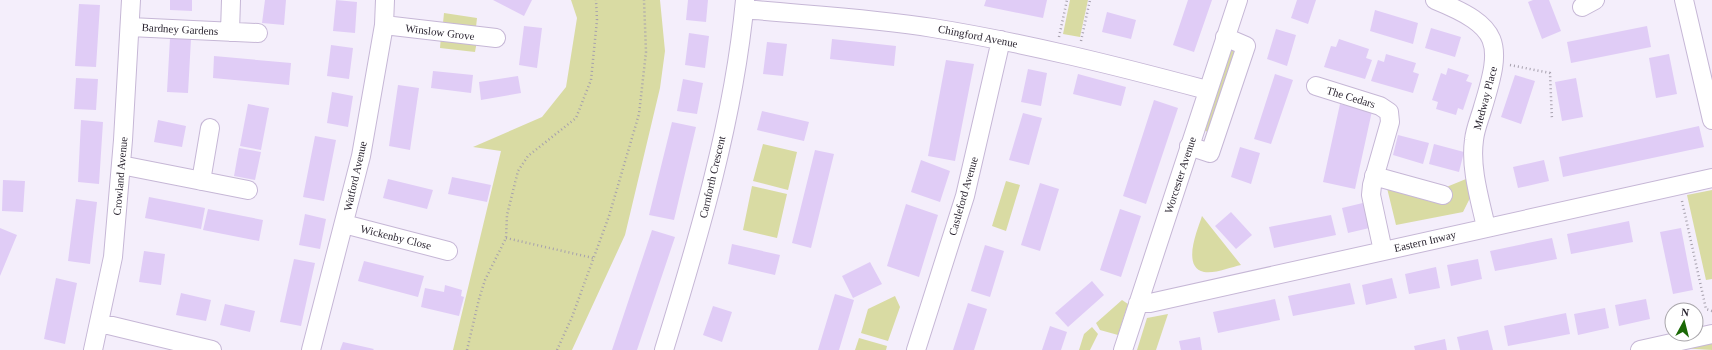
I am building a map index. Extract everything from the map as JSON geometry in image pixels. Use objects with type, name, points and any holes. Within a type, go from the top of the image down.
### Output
[{"type":"street","name":"Crowland Avenue","points":[[93,350],[113,257],[121,165],[131,0]]},
{"type":"street","name":"Bardney Gardens","points":[[230,32],[232,0]]},
{"type":"street","name":"Watford Avenue","points":[[311,350],[344,224],[367,123],[384,25],[385,0]]},
{"type":"street","name":"Worcester Avenue","points":[[1123,350],[1207,90],[1238,0]]},
{"type":"street","name":"Medway Place","points":[[1436,0],[1462,11],[1483,25],[1491,36],[1495,50],[1494,65],[1474,139],[1473,150],[1474,170],[1486,228]]},
{"type":"street","points":[[1685,1],[1712,120]]},
{"type":"street","name":"Chingford Avenue","points":[[744,5],[932,28],[1002,40],[1078,57],[1207,90]]},
{"type":"street","name":"Carnforth Crescent","points":[[664,350],[701,227],[737,58],[744,5]]},
{"type":"street","name":"Winslow Grove","points":[[384,25],[496,38]]},
{"type":"street","name":"Bardney Gardens","points":[[130,27],[258,33]]},
{"type":"street","points":[[1189,146],[1210,153],[1246,46],[1225,38]]},
{"type":"street","name":"Castleford Avenue","points":[[916,350],[965,196],[1002,40]]},
{"type":"street","name":"The Cedars","points":[[1316,86],[1380,106],[1389,112],[1390,122],[1374,176],[1371,194],[1383,251]]},
{"type":"street","points":[[201,181],[210,128]]},
{"type":"street","points":[[121,165],[248,190]]},
{"type":"street","points":[[1374,176],[1443,195]]},
{"type":"street","name":"Eastern Inway","points":[[1138,303],[1150,303],[1712,178]]},
{"type":"street","name":"Wickenby Close","points":[[344,224],[448,251]]},
{"type":"street","points":[[100,323],[212,350]]},
{"type":"street","points":[[1640,350],[1712,334]]},
{"type":"path","points":[[467,350],[485,280],[506,238],[507,215],[518,171],[528,156],[576,118],[591,80],[596,20],[596,0]]},
{"type":"path","points":[[557,350],[572,317],[609,216],[639,114],[646,52],[644,0]]},
{"type":"path","points":[[1056,52],[1067,0]]},
{"type":"path","points":[[1078,57],[1090,0]]},
{"type":"path","points":[[1494,65],[1508,65],[1550,73],[1552,120]]},
{"type":"path","points":[[1679,185],[1706,309],[1712,311]]},
{"type":"path","points":[[506,238],[593,258]]},
{"type":"green space","points":[[571,0],[660,0],[665,51],[660,88],[625,235],[572,350],[453,350],[501,151],[473,147],[542,117],[566,87],[577,18]]},
{"type":"green space","points":[[1070,0],[1088,0],[1080,37],[1063,34]]},
{"type":"green space","points":[[444,13],[477,18],[476,27],[443,23]]},
{"type":"green space","points":[[441,36],[477,41],[475,52],[440,48]]},
{"type":"green space","points":[[1231,48],[1236,50],[1210,132],[1205,131]]},
{"type":"green space","points":[[763,144],[797,152],[788,190],[753,181]]},
{"type":"green space","points":[[1466,179],[1470,198],[1463,212],[1396,225],[1387,188],[1443,204],[1449,189],[1444,188]]},
{"type":"green space","points":[[1006,181],[1020,185],[1006,231],[992,226]]},
{"type":"green space","points":[[752,186],[787,194],[777,238],[743,230]]},
{"type":"green space","points":[[1712,190],[1712,279],[1706,280],[1687,195]]},
{"type":"green space","points":[[1202,216],[1241,265],[1213,272],[1204,272],[1197,269],[1193,263],[1192,256],[1195,238]]},
{"type":"green space","points":[[895,296],[900,307],[888,341],[861,333],[868,309]]},
{"type":"green space","points":[[1122,300],[1128,304],[1118,335],[1100,330],[1096,323]]},
{"type":"green space","points":[[1168,314],[1156,350],[1137,350],[1147,318]]},
{"type":"green space","points":[[1092,327],[1098,334],[1090,350],[1079,350],[1084,334]]},
{"type":"green space","points":[[859,338],[887,346],[886,350],[855,350]]},
{"type":"green space","points":[[1712,342],[1712,350],[1679,348]]},
{"type":"building","points":[[170,0],[192,0],[192,11],[170,10]]},
{"type":"building","points":[[265,0],[286,0],[284,25],[262,23]]},
{"type":"building","points":[[336,0],[357,2],[355,33],[333,31]]},
{"type":"building","points":[[493,0],[532,0],[524,16]]},
{"type":"building","points":[[688,0],[708,0],[706,22],[686,20]]},
{"type":"building","points":[[986,0],[1047,0],[1043,18],[984,6]]},
{"type":"building","points":[[1188,0],[1212,0],[1194,52],[1173,45]]},
{"type":"building","points":[[1297,0],[1316,0],[1308,24],[1291,18]]},
{"type":"building","points":[[1533,0],[1549,0],[1561,31],[1542,39],[1528,2]]},
{"type":"building","points":[[79,4],[100,5],[96,67],[75,66]]},
{"type":"building","points":[[1375,10],[1418,23],[1413,44],[1370,31]]},
{"type":"building","points":[[1107,12],[1136,20],[1131,39],[1102,32]]},
{"type":"building","points":[[524,26],[542,28],[537,68],[519,65]]},
{"type":"building","points":[[1647,26],[1651,47],[1571,63],[1567,42]]},
{"type":"building","points":[[1431,28],[1461,37],[1455,57],[1425,48]]},
{"type":"building","points":[[1276,29],[1296,35],[1287,66],[1267,59]]},
{"type":"building","points":[[689,33],[709,36],[705,68],[685,65]]},
{"type":"building","points":[[170,38],[191,39],[188,93],[167,92]]},
{"type":"building","points":[[832,39],[896,46],[894,66],[830,59]]},
{"type":"building","points":[[1339,39],[1369,49],[1366,58],[1372,60],[1365,79],[1324,67],[1331,46],[1336,47]]},
{"type":"building","points":[[767,42],[787,44],[783,76],[763,74]]},
{"type":"building","points":[[331,45],[353,48],[349,79],[327,76]]},
{"type":"building","points":[[1386,54],[1416,63],[1413,72],[1419,74],[1413,93],[1371,81],[1378,60],[1384,62]]},
{"type":"building","points":[[1669,54],[1677,94],[1656,98],[1649,58]]},
{"type":"building","points":[[214,56],[291,63],[289,85],[213,78]]},
{"type":"building","points":[[946,60],[974,64],[955,161],[928,156]]},
{"type":"building","points":[[1448,68],[1469,75],[1466,81],[1472,83],[1463,110],[1458,108],[1456,115],[1436,109],[1438,102],[1432,100],[1441,73],[1446,75]]},
{"type":"building","points":[[1028,69],[1047,73],[1041,106],[1021,102]]},
{"type":"building","points":[[433,71],[473,75],[471,93],[431,88]]},
{"type":"building","points":[[1078,74],[1126,87],[1121,106],[1073,94]]},
{"type":"building","points":[[1275,74],[1293,80],[1271,144],[1254,139]]},
{"type":"building","points":[[1515,75],[1535,81],[1521,124],[1501,117]]},
{"type":"building","points":[[518,76],[521,93],[481,100],[479,82]]},
{"type":"building","points":[[76,78],[98,79],[96,110],[74,109]]},
{"type":"building","points":[[1576,78],[1583,117],[1562,121],[1555,82]]},
{"type":"building","points":[[683,79],[703,83],[697,114],[677,111]]},
{"type":"building","points":[[398,85],[419,88],[410,150],[389,146]]},
{"type":"building","points":[[332,92],[353,96],[348,127],[327,123]]},
{"type":"building","points":[[1154,100],[1178,108],[1146,204],[1123,196]]},
{"type":"building","points":[[248,104],[269,108],[261,150],[240,146]]},
{"type":"building","points":[[1340,104],[1372,111],[1355,189],[1323,182]]},
{"type":"building","points":[[762,111],[809,122],[804,141],[757,130]]},
{"type":"building","points":[[1023,113],[1042,118],[1029,165],[1009,160]]},
{"type":"building","points":[[81,120],[103,122],[99,184],[78,182]]},
{"type":"building","points":[[158,120],[186,126],[182,147],[154,142]]},
{"type":"building","points":[[672,122],[696,127],[674,220],[649,215]]},
{"type":"building","points":[[1699,126],[1704,147],[1563,177],[1559,157]]},
{"type":"building","points":[[1398,135],[1429,143],[1423,164],[1393,155]]},
{"type":"building","points":[[315,136],[336,140],[324,201],[303,197]]},
{"type":"building","points":[[1434,144],[1464,152],[1459,172],[1429,164]]},
{"type":"building","points":[[1240,147],[1260,153],[1251,184],[1231,177]]},
{"type":"building","points":[[239,148],[261,152],[255,180],[234,176]]},
{"type":"building","points":[[815,150],[834,154],[811,248],[792,243]]},
{"type":"building","points":[[921,160],[950,171],[940,202],[911,192]]},
{"type":"building","points":[[1544,160],[1549,181],[1518,188],[1513,167]]},
{"type":"building","points":[[452,177],[491,185],[487,202],[448,194]]},
{"type":"building","points":[[388,179],[433,190],[427,209],[383,198]]},
{"type":"building","points":[[3,180],[25,181],[23,212],[2,211]]},
{"type":"building","points":[[1040,183],[1059,189],[1040,251],[1021,245]]},
{"type":"building","points":[[149,197],[205,208],[201,229],[145,218]]},
{"type":"building","points":[[76,199],[97,202],[90,264],[68,261]]},
{"type":"building","points":[[1371,201],[1378,226],[1348,233],[1342,208]]},
{"type":"building","points":[[906,204],[938,215],[919,277],[887,266]]},
{"type":"building","points":[[208,209],[263,220],[259,241],[203,230]]},
{"type":"building","points":[[1120,209],[1141,216],[1121,277],[1100,270]]},
{"type":"building","points":[[1231,212],[1252,235],[1236,249],[1215,226]]},
{"type":"building","points":[[305,214],[326,219],[320,249],[299,245]]},
{"type":"building","points":[[1331,215],[1336,235],[1274,248],[1269,227]]},
{"type":"building","points":[[1629,221],[1633,242],[1571,254],[1567,234]]},
{"type":"building","points":[[0,228],[17,235],[0,276]]},
{"type":"building","points":[[1681,228],[1693,290],[1673,294],[1660,232]]},
{"type":"building","points":[[652,230],[675,237],[637,350],[612,350]]},
{"type":"building","points":[[1552,238],[1557,259],[1495,271],[1490,251]]},
{"type":"building","points":[[732,244],[780,255],[775,275],[728,264]]},
{"type":"building","points":[[985,245],[1004,251],[990,297],[971,291]]},
{"type":"building","points":[[144,251],[165,254],[161,285],[139,282]]},
{"type":"building","points":[[294,259],[315,263],[301,326],[280,322]]},
{"type":"building","points":[[1478,259],[1482,279],[1451,286],[1447,265]]},
{"type":"building","points":[[364,261],[424,276],[418,297],[358,281]]},
{"type":"building","points":[[870,262],[882,284],[853,298],[842,276]]},
{"type":"building","points":[[1436,267],[1440,288],[1409,294],[1405,274]]},
{"type":"building","points":[[56,278],[77,283],[65,344],[44,339]]},
{"type":"building","points":[[1392,278],[1397,298],[1366,305],[1362,285]]},
{"type":"building","points":[[1092,281],[1104,295],[1068,327],[1055,313]]},
{"type":"building","points":[[1350,283],[1355,304],[1293,316],[1288,296]]},
{"type":"building","points":[[445,285],[462,290],[461,296],[464,297],[459,316],[421,307],[425,288],[444,292]]},
{"type":"building","points":[[181,293],[211,300],[206,321],[176,315]]},
{"type":"building","points":[[835,294],[854,300],[839,350],[818,350]]},
{"type":"building","points":[[1275,299],[1280,320],[1218,333],[1213,312]]},
{"type":"building","points":[[1646,299],[1650,319],[1619,326],[1615,305]]},
{"type":"building","points":[[968,303],[987,309],[974,350],[953,350]]},
{"type":"building","points":[[225,304],[255,311],[250,332],[220,325]]},
{"type":"building","points":[[713,306],[732,312],[722,342],[703,335]]},
{"type":"building","points":[[1605,308],[1609,328],[1578,335],[1574,314]]},
{"type":"building","points":[[1566,313],[1570,334],[1508,346],[1504,326]]},
{"type":"building","points":[[1050,326],[1067,332],[1061,350],[1042,350]]},
{"type":"building","points":[[1488,330],[1493,350],[1460,350],[1457,337]]},
{"type":"building","points":[[1200,337],[1202,350],[1181,350],[1179,341]]},
{"type":"building","points":[[1445,339],[1447,350],[1415,350],[1414,346]]},
{"type":"building","points":[[343,342],[374,349],[340,350]]}]
